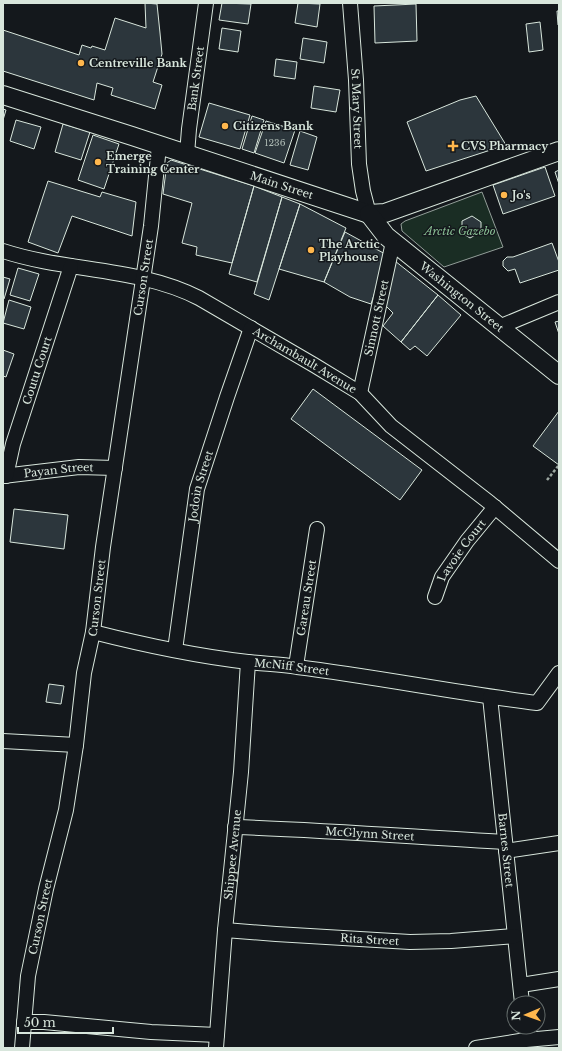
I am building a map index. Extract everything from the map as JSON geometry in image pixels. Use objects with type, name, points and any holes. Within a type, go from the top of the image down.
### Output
[{"type":"main road","name":"Main Street","points":[[3,95],[125,133],[159,146],[369,214],[385,213],[559,151]]},
{"type":"main road","name":"Washington Street","points":[[369,214],[386,236],[393,242],[559,375]]},
{"type":"street","name":"Bank Street","points":[[187,154],[206,3]]},
{"type":"street","name":"St Mary Street","points":[[350,3],[356,80],[359,164],[363,192],[369,214]]},
{"type":"street","name":"Curson Street","points":[[22,1048],[28,976],[46,889],[66,810],[76,746],[84,673],[93,632],[103,548],[151,226],[159,146]]},
{"type":"street","name":"Sinnott Street","points":[[360,393],[393,242]]},
{"type":"street","name":"Archambault Avenue","points":[[3,251],[34,260],[143,278],[186,291],[360,393],[391,426],[495,507],[559,561]]},
{"type":"street","name":"Coutu Court","points":[[5,476],[13,444],[71,266]]},
{"type":"street","points":[[499,327],[559,302]]},
{"type":"street","name":"Jodoin Street","points":[[175,650],[197,489],[251,328]]},
{"type":"street","name":"Payan Street","points":[[5,476],[79,467],[115,468]]},
{"type":"street","name":"Lavoie Court","points":[[435,597],[442,576],[467,541],[495,507]]},
{"type":"street","name":"Gareau Street","points":[[296,666],[317,529]]},
{"type":"street","name":"McNiff Street","points":[[93,632],[175,650],[248,662],[296,666],[490,697],[537,703],[559,673]]},
{"type":"street","name":"Shippee Avenue","points":[[217,1042],[225,930],[236,827],[248,662]]},
{"type":"street","name":"Barnes Street","points":[[490,697],[522,995]]},
{"type":"street","points":[[3,741],[76,746]]},
{"type":"street","name":"McGlynn Street","points":[[236,827],[309,829],[505,846],[559,843]]},
{"type":"street","name":"Rita Street","points":[[225,930],[283,935],[410,942],[452,941],[515,936]]},
{"type":"street","points":[[521,985],[559,979]]},
{"type":"street","points":[[24,1022],[44,1022],[151,1032],[217,1042]]},
{"type":"street","points":[[485,1047],[522,1035]]},
{"type":"street","points":[[536,1035],[559,1037]]},
{"type":"path","points":[[547,480],[559,465]]},
{"type":"green space","name":"Arctic Gazebo","points":[[482,192],[503,247],[444,267],[402,231],[401,224],[405,221]]},
{"type":"building","name":"Centreville Bank","points":[[145,3],[157,4],[162,54],[153,82],[162,85],[155,109],[111,95],[113,88],[97,83],[94,100],[3,71],[3,30],[79,55],[82,45],[105,50],[115,18],[146,28]]},
{"type":"building","points":[[222,3],[251,4],[248,24],[219,20]]},
{"type":"building","points":[[298,3],[320,4],[317,27],[295,23]]},
{"type":"building","points":[[416,4],[417,41],[375,43],[374,6]]},
{"type":"building","points":[[557,11],[559,11],[558,25]]},
{"type":"building","points":[[540,22],[543,50],[529,52],[526,24]]},
{"type":"building","points":[[222,28],[241,31],[238,52],[219,49]]},
{"type":"building","points":[[303,38],[327,42],[324,63],[300,59]]},
{"type":"building","points":[[276,59],[297,62],[295,79],[274,76]]},
{"type":"building","points":[[314,86],[340,90],[336,112],[311,108]]},
{"type":"building","points":[[476,96],[506,145],[426,171],[407,122],[460,100]]},
{"type":"building","name":"Citizens Bank","points":[[209,103],[250,115],[240,149],[199,137]]},
{"type":"building","points":[[3,109],[6,110],[3,120]]},
{"type":"building","points":[[252,116],[264,120],[254,153],[242,149]]},
{"type":"building","points":[[16,120],[41,127],[34,149],[10,141]]},
{"type":"building","points":[[266,121],[295,130],[284,163],[255,153]]},
{"type":"building","points":[[63,124],[90,132],[81,160],[55,152]]},
{"type":"building","points":[[300,131],[317,137],[308,170],[290,165]]},
{"type":"building","name":"Emerge Training Center","points":[[93,135],[119,144],[104,189],[78,180]]},
{"type":"building","points":[[171,160],[254,186],[232,263],[196,255],[197,247],[182,243],[192,203],[163,194],[167,163]]},
{"type":"building","points":[[545,167],[555,196],[503,214],[493,185]]},
{"type":"building","points":[[559,170],[559,184],[555,172]]},
{"type":"building","points":[[48,181],[100,197],[102,192],[136,202],[132,236],[72,216],[58,253],[28,242]]},
{"type":"building","points":[[254,186],[282,197],[257,282],[229,274]]},
{"type":"building","points":[[282,197],[300,204],[269,300],[254,294]]},
{"type":"building","name":"The Arctic Playhouse","points":[[300,204],[346,228],[324,282],[279,269]]},
{"type":"building","points":[[472,216],[481,222],[481,232],[470,238],[462,233],[462,221]]},
{"type":"building","points":[[345,232],[387,255],[371,304],[350,297],[324,282]]},
{"type":"building","points":[[552,243],[559,262],[559,270],[520,283],[515,269],[508,271],[503,266],[503,261],[507,257],[513,257]]},
{"type":"building","points":[[395,261],[438,295],[401,342],[383,326],[393,313],[384,304]]},
{"type":"building","points":[[18,268],[39,274],[30,301],[10,295]]},
{"type":"building","points":[[3,277],[10,279],[4,299],[3,298]]},
{"type":"building","points":[[438,295],[461,315],[427,356],[415,346],[410,350],[401,342]]},
{"type":"building","points":[[9,300],[31,307],[24,329],[3,323]]},
{"type":"building","points":[[559,321],[559,334],[555,322]]},
{"type":"building","points":[[3,350],[14,354],[6,377],[3,376]]},
{"type":"building","points":[[313,389],[422,470],[400,500],[291,419]]},
{"type":"building","points":[[559,411],[559,465],[533,446]]},
{"type":"building","points":[[14,509],[68,515],[64,549],[10,542]]},
{"type":"building","points":[[49,684],[64,686],[61,704],[46,702]]},
{"type":"place","name":"Centreville Bank","points":[[81,63]]},
{"type":"place","name":"Citizens Bank","points":[[225,126]]},
{"type":"place","name":"CVS Pharmacy","points":[[453,146]]},
{"type":"place","name":"Emerge Training Center","points":[[98,162]]},
{"type":"place","name":"Jo's","points":[[504,195]]},
{"type":"place","name":"The Arctic Playhouse","points":[[311,250]]}]
